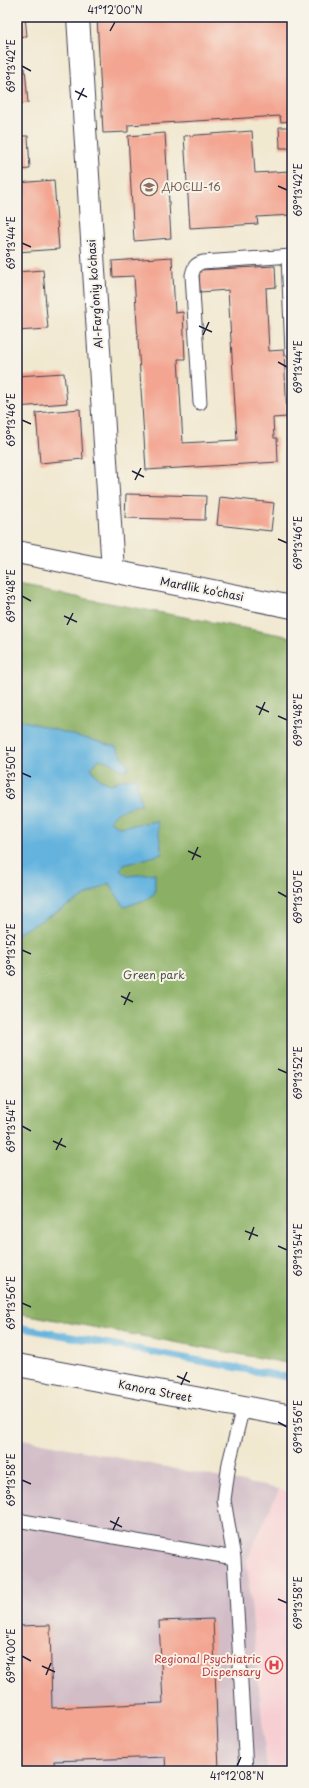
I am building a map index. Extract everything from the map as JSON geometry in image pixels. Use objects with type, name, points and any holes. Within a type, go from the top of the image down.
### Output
[{"type":"street","name":"Al-Farg‘oniy ko‘chasi","points":[[78,17],[113,571]]},
{"type":"street","name":"Mardlik ko‘chasi","points":[[17,552],[292,607]]},
{"type":"street","name":"Kanora Street","points":[[17,1365],[292,1416]]},
{"type":"lane","points":[[200,403],[192,275],[194,268],[198,263],[290,256],[292,352]]},
{"type":"lane","points":[[243,1407],[229,1463],[224,1500],[234,1558],[246,1771]]},
{"type":"lane","points":[[17,1520],[234,1558]]},
{"type":"shaded area","points":[[17,1438],[279,1489],[247,1560],[267,1771],[17,1771]]},
{"type":"shaded area","name":"Regional Psychiatric Dispensary","points":[[279,1489],[292,1493],[292,1771],[267,1771],[247,1559]]},
{"type":"green space","name":"Green park","points":[[17,586],[292,637],[292,1364],[17,1313]]},
{"type":"water","points":[[17,719],[116,747],[130,768],[121,770],[110,762],[99,759],[91,768],[99,779],[111,784],[123,779],[136,778],[141,804],[115,814],[110,821],[119,827],[157,821],[162,854],[124,865],[120,870],[128,876],[155,873],[155,893],[145,900],[124,907],[109,883],[17,934]]},
{"type":"building","points":[[17,17],[25,17],[27,36],[17,37]]},
{"type":"building","points":[[97,17],[292,17],[292,121],[281,122],[280,116],[128,125],[128,132],[103,133]]},
{"type":"building","points":[[25,68],[28,103],[17,104],[17,69]]},
{"type":"building","points":[[279,127],[292,127],[292,148],[280,148]]},
{"type":"building","points":[[252,131],[255,173],[290,171],[292,215],[257,217],[258,224],[190,228],[184,136]]},
{"type":"building","name":"ДЮСШ-16","points":[[165,133],[171,238],[134,241],[128,136]]},
{"type":"building","points":[[17,136],[28,136],[30,169],[17,170]]},
{"type":"building","points":[[54,180],[59,249],[17,252],[17,183]]},
{"type":"building","points":[[172,257],[175,313],[183,312],[185,359],[178,359],[183,443],[237,440],[228,290],[200,292],[199,270],[275,266],[276,287],[266,288],[269,351],[284,350],[287,417],[273,418],[274,438],[277,438],[278,462],[146,470],[134,276],[113,277],[112,261]]},
{"type":"building","points":[[43,270],[48,329],[17,331],[17,272]]},
{"type":"building","points":[[64,373],[67,403],[17,407],[17,376]]},
{"type":"building","points":[[80,409],[83,459],[40,463],[36,413]]},
{"type":"building","points":[[126,494],[206,496],[205,520],[125,518]]},
{"type":"building","points":[[220,497],[274,503],[271,531],[217,525]]},
{"type":"building","points":[[213,1619],[219,1771],[166,1771],[165,1757],[54,1761],[55,1771],[17,1771],[17,1626],[50,1625],[52,1708],[163,1703],[159,1621]]},
{"type":"waterway","points":[[17,1327],[292,1378]]},
{"type":"place","name":"ДЮСШ-16","points":[[149,187]]},
{"type":"place","name":"Regional Psychiatric Dispensary","points":[[274,1665]]}]
